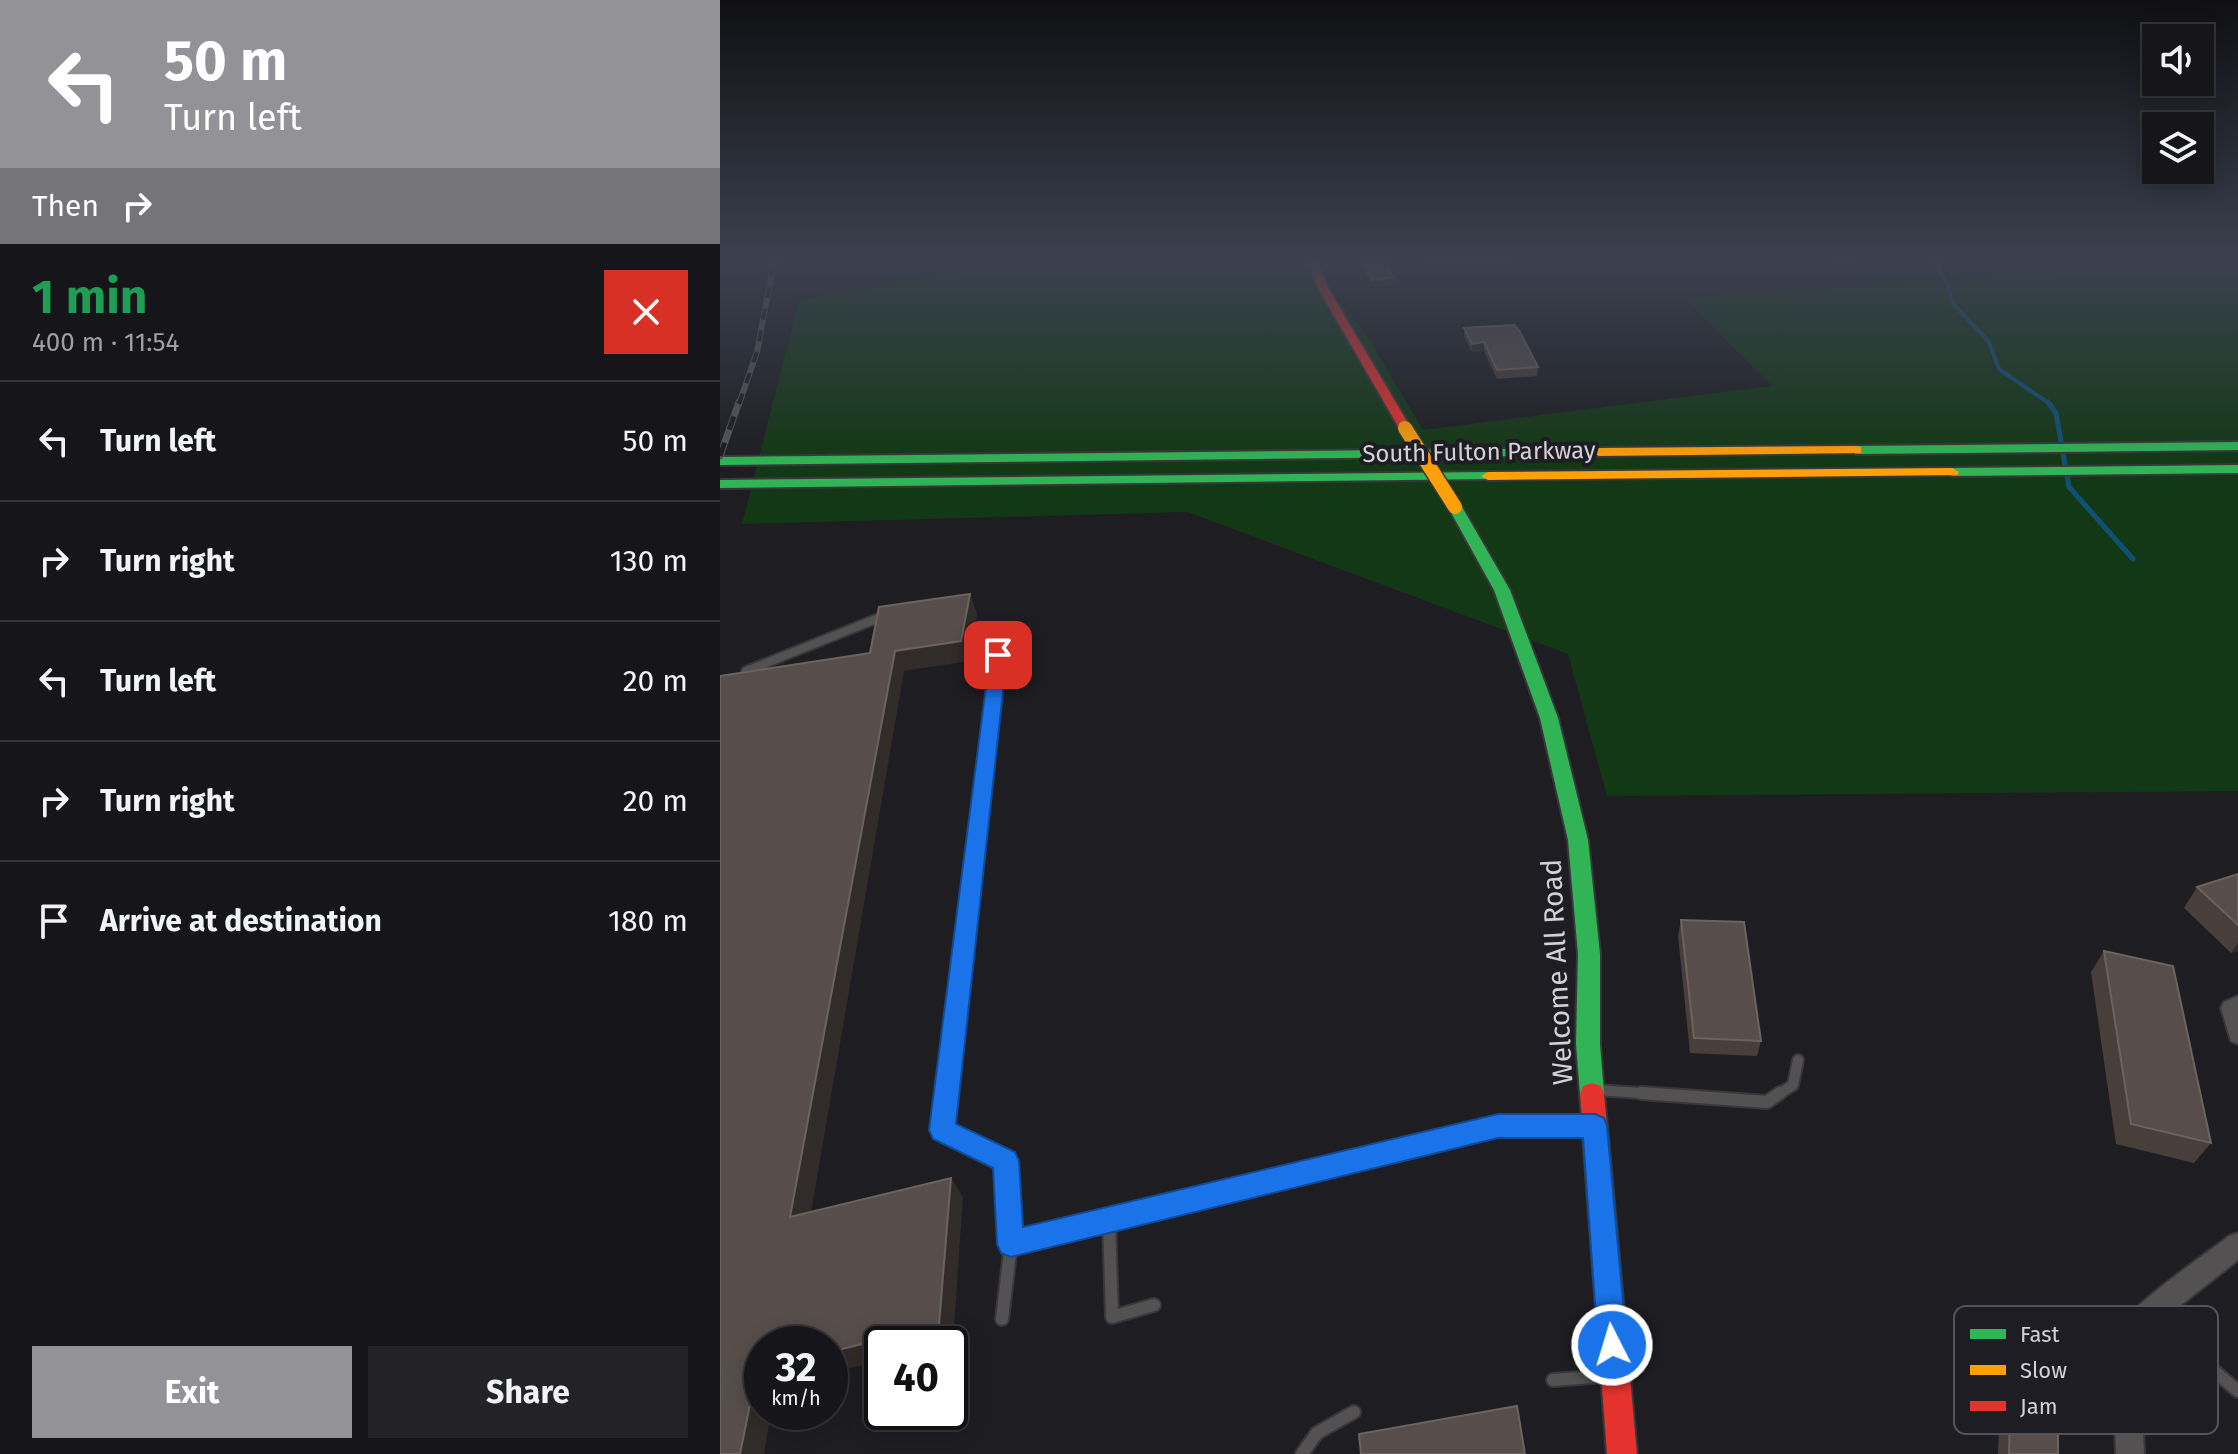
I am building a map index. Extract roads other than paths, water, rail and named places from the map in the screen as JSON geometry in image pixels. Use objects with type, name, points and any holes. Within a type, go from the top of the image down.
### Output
[{"type":"main road","name":"Welcome All Road","points":[[1346,328],[1502,590],[1549,718],[1563,768],[1578,840],[1589,954],[1588,1044],[1622,1454]]},
{"type":"main road","name":"South Fulton Parkway","points":[[720,461],[2238,446]]},
{"type":"main road","name":"South Fulton Parkway","points":[[720,484],[2238,469]]},
{"type":"street","points":[[2238,1005],[2231,1008],[2238,1035]]},
{"type":"street","points":[[2159,1306],[2238,1245]]},
{"type":"street","points":[[2129,1434],[2130,1454]]},
{"type":"lane","points":[[746,671],[887,615]]},
{"type":"lane","points":[[998,655],[942,1130],[1006,1161],[1011,1244],[1002,1319]]},
{"type":"lane","points":[[1592,1090],[1767,1102],[1793,1085],[1798,1060]]},
{"type":"lane","points":[[1011,1244],[1498,1126],[1595,1126]]},
{"type":"lane","points":[[1109,1220],[1112,1317],[1154,1305]]},
{"type":"lane","points":[[2218,1374],[2238,1391]]},
{"type":"lane","points":[[1553,1380],[1615,1376]]},
{"type":"lane","points":[[1302,1454],[1317,1433],[1354,1412]]},
{"type":"waterway","points":[[1976,328],[1989,342],[1999,369],[2049,403]]},
{"type":"waterway","points":[[2049,403],[2056,413],[2069,487],[2133,559]]},
{"type":"railway","points":[[739,404],[757,352],[761,328]]},
{"type":"railway","points":[[720,456],[739,402]]}]
